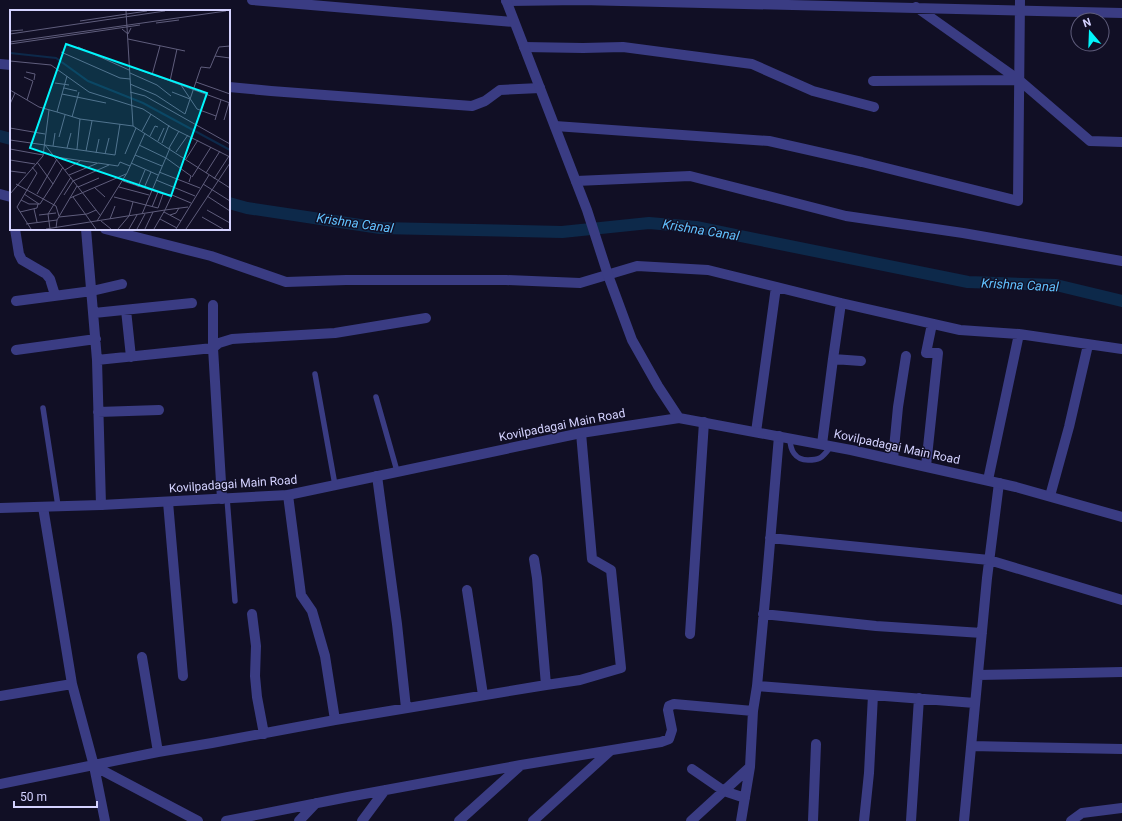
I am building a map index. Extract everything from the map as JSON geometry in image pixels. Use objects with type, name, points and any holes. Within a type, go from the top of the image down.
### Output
[{"type":"street","points":[[252,0],[514,22]]},
{"type":"street","points":[[679,418],[658,386],[632,340],[608,275],[588,210],[506,0],[836,3],[916,7],[1020,5],[1122,13]]},
{"type":"street","points":[[555,126],[769,141],[862,162],[1018,201],[1020,5]]},
{"type":"street","points":[[916,7],[1019,80],[1090,142],[1122,142]]},
{"type":"street","points":[[524,47],[623,47],[752,64],[813,91],[874,107]]},
{"type":"street","points":[[0,64],[10,65]]},
{"type":"street","points":[[873,81],[1019,80]]},
{"type":"street","points":[[230,87],[472,106],[485,101],[500,90],[540,88]]},
{"type":"street","points":[[576,181],[690,176],[846,216],[963,233],[1122,260]]},
{"type":"street","points":[[0,194],[10,197]]},
{"type":"street","points":[[15,230],[19,254],[22,260],[46,274],[50,279],[56,296]]},
{"type":"street","points":[[86,230],[96,339],[101,506]]},
{"type":"street","points":[[109,230],[211,256],[286,282],[354,280],[506,280],[580,283],[637,266],[708,270],[841,303],[960,330],[1019,334],[1122,349]]},
{"type":"street","points":[[16,301],[92,291],[122,284]]},
{"type":"street","points":[[756,432],[776,287]]},
{"type":"street","points":[[94,313],[192,303]]},
{"type":"street","points":[[826,445],[833,359],[841,303]]},
{"type":"street","points":[[213,305],[213,348],[224,499]]},
{"type":"street","points":[[126,310],[131,356]]},
{"type":"street","points":[[97,360],[213,348],[219,343],[232,339],[335,333],[426,318]]},
{"type":"street","points":[[926,466],[938,353],[926,353],[932,324]]},
{"type":"street","points":[[988,480],[1019,334]]},
{"type":"street","points":[[16,350],[96,339]]},
{"type":"street","points":[[1050,496],[1069,427],[1088,344]]},
{"type":"street","points":[[893,459],[898,407],[906,356]]},
{"type":"street","points":[[833,359],[861,361]]},
{"type":"street","points":[[98,412],[159,410]]},
{"type":"street","name":"Kovilpadagai Main Road","points":[[0,508],[101,506],[288,495],[581,433],[679,418],[790,438],[926,466],[1050,496],[1122,517]]},
{"type":"street","points":[[690,634],[704,422]]},
{"type":"street","points":[[0,784],[158,752],[335,720],[580,680],[621,668],[611,570],[592,559],[581,433]]},
{"type":"street","points":[[741,821],[750,767],[753,711],[764,614],[779,436]]},
{"type":"street","points":[[377,476],[397,624],[406,708]]},
{"type":"street","points":[[964,821],[987,578],[999,483]]},
{"type":"street","points":[[288,495],[301,595],[312,611],[325,656],[335,720]]},
{"type":"street","points":[[168,502],[183,676]]},
{"type":"street","points":[[43,507],[72,684],[94,766],[105,821]]},
{"type":"street","points":[[770,538],[990,560],[1122,600]]},
{"type":"street","points":[[534,559],[546,685]]},
{"type":"street","points":[[467,590],[483,696]]},
{"type":"street","points":[[252,614],[256,646],[255,676],[257,697],[264,734]]},
{"type":"street","points":[[764,614],[876,626],[982,633]]},
{"type":"street","points":[[142,657],[158,752]]},
{"type":"street","points":[[978,675],[1122,672]]},
{"type":"street","points":[[0,696],[72,684]]},
{"type":"street","points":[[757,686],[975,703]]},
{"type":"street","points":[[864,821],[869,772],[873,695]]},
{"type":"street","points":[[912,821],[920,698]]},
{"type":"street","points":[[226,821],[521,765],[661,742],[669,739],[672,730],[668,710],[669,706],[674,704],[753,711]]},
{"type":"street","points":[[813,821],[816,744]]},
{"type":"street","points":[[971,746],[1122,749]]},
{"type":"street","points":[[533,821],[610,751]]},
{"type":"street","points":[[458,821],[521,765]]},
{"type":"street","points":[[94,766],[198,821]]},
{"type":"street","points":[[691,821],[750,767]]},
{"type":"street","points":[[692,769],[724,791],[745,798]]},
{"type":"street","points":[[362,821],[385,790]]},
{"type":"street","points":[[299,821],[316,803]]},
{"type":"street","points":[[1071,821],[1082,814],[1122,808]]},
{"type":"lane","points":[[315,374],[335,485]]},
{"type":"lane","points":[[376,397],[397,471]]},
{"type":"lane","points":[[43,408],[58,506]]},
{"type":"lane","points":[[790,438],[790,445],[794,454],[797,458],[805,460],[821,458],[826,445]]},
{"type":"lane","points":[[224,499],[235,600]]},
{"type":"waterway","name":"Krishna Canal","points":[[0,136],[10,139]]},
{"type":"waterway","name":"Krishna Canal","points":[[230,203],[247,208],[380,228],[562,232],[649,223],[696,227],[968,282],[1056,285],[1122,301]]}]
